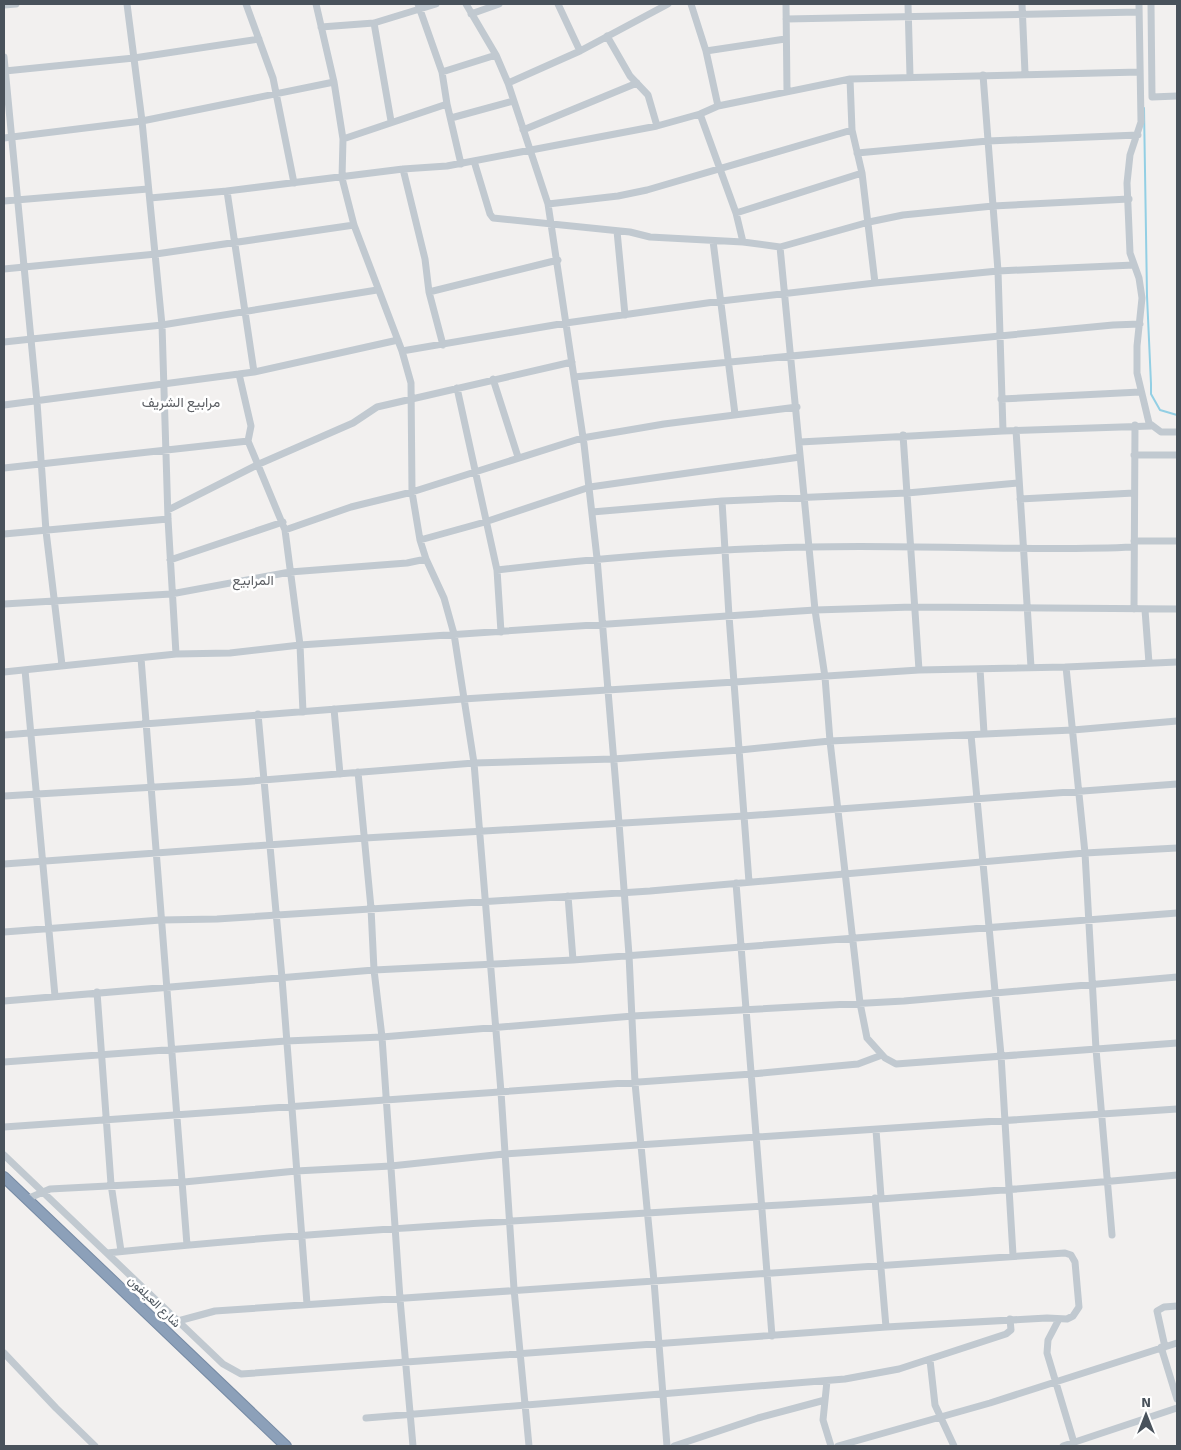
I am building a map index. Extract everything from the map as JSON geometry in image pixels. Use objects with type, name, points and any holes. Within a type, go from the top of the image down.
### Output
[{"type":"highway","name":"شارع العيلفون","points":[[4,1177],[286,1446]]},
{"type":"street","points":[[4,5],[16,4]]},
{"type":"street","points":[[127,4],[142,120],[162,325],[171,594],[176,654]]},
{"type":"street","points":[[246,4],[273,78],[294,183]]},
{"type":"street","points":[[316,4],[334,82],[343,139],[342,178],[354,225],[377,290],[402,351],[411,383],[412,492],[420,540],[426,559],[444,598],[454,634],[474,764],[501,1092],[514,1289],[529,1446]]},
{"type":"street","points":[[321,27],[374,23],[419,6],[436,4]]},
{"type":"street","points":[[466,4],[496,55],[508,83],[548,204],[558,260],[590,487],[629,955],[635,1083],[654,1281],[667,1446]]},
{"type":"street","points":[[471,14],[499,4]]},
{"type":"street","points":[[558,4],[580,51]]},
{"type":"street","points":[[508,83],[580,51],[668,4]]},
{"type":"street","points":[[692,4],[706,52],[718,106]]},
{"type":"street","points":[[786,4],[787,90]]},
{"type":"street","points":[[908,4],[910,76]]},
{"type":"street","points":[[1022,4],[1025,73]]},
{"type":"street","points":[[1139,4],[1141,117],[1138,135],[1128,164],[1128,198],[1130,252],[1142,298],[1137,360],[1140,392],[1151,426]]},
{"type":"street","points":[[1150,4],[1152,97],[1177,96]]},
{"type":"street","points":[[419,6],[442,72],[447,104],[461,164]]},
{"type":"street","points":[[786,19],[1139,12]]},
{"type":"street","points":[[374,23],[391,121]]},
{"type":"street","points":[[607,36],[630,76],[648,95],[657,126]]},
{"type":"street","points":[[5,76],[259,39]]},
{"type":"street","points":[[706,52],[785,39]]},
{"type":"street","points":[[442,72],[496,55]]},
{"type":"street","points":[[4,57],[8,138],[18,200],[22,267],[37,402],[46,531],[62,665]]},
{"type":"street","points":[[150,198],[461,164],[530,148],[657,126],[700,114],[718,106],[787,90],[850,79],[1025,73],[1140,72]]},
{"type":"street","points":[[983,75],[998,271],[1003,431]]},
{"type":"street","points":[[850,79],[852,130],[862,173],[875,283]]},
{"type":"street","points":[[8,138],[142,120],[334,82]]},
{"type":"street","points":[[523,130],[637,83]]},
{"type":"street","points":[[451,118],[514,101]]},
{"type":"street","points":[[343,139],[391,121],[447,104]]},
{"type":"street","points":[[700,114],[736,212],[744,242]]},
{"type":"street","points":[[548,204],[618,196],[720,169],[852,130]]},
{"type":"street","points":[[857,153],[988,141],[1138,135]]},
{"type":"street","points":[[474,161],[490,214],[494,218],[552,223],[650,237],[744,242],[780,247],[869,222],[903,215],[993,206],[1128,198]]},
{"type":"street","points":[[403,169],[425,259],[429,292],[443,345]]},
{"type":"street","points":[[736,212],[862,173]]},
{"type":"street","points":[[4,201],[148,189]]},
{"type":"street","points":[[227,191],[254,372]]},
{"type":"street","points":[[4,269],[156,254],[354,225]]},
{"type":"street","points":[[617,231],[625,316]]},
{"type":"street","points":[[712,241],[735,414]]},
{"type":"street","points":[[780,247],[797,407],[808,547],[825,677],[830,741],[860,1002],[867,1038],[882,1055],[896,1064],[1177,1043]]},
{"type":"street","points":[[429,292],[558,260]]},
{"type":"street","points":[[402,351],[566,323],[721,301],[998,271],[1134,265]]},
{"type":"street","points":[[4,342],[162,325],[377,290]]},
{"type":"street","points":[[574,377],[791,354],[1140,324]]},
{"type":"street","points":[[4,405],[164,386],[254,372],[398,340]]},
{"type":"street","points":[[168,510],[259,464],[353,423],[377,408],[572,362]]},
{"type":"street","points":[[239,374],[251,426],[248,441],[284,526],[300,645],[303,712]]},
{"type":"street","points":[[494,379],[518,457]]},
{"type":"street","points":[[457,388],[497,570],[501,632]]},
{"type":"street","points":[[1001,399],[1140,392]]},
{"type":"street","points":[[170,560],[385,497],[412,492],[582,438],[735,414],[797,407]]},
{"type":"street","points":[[800,442],[903,435],[1135,425],[1151,426],[1161,432],[1177,432]]},
{"type":"street","points":[[1134,609],[1135,425]]},
{"type":"street","points":[[1016,430],[1031,667]]},
{"type":"street","points":[[903,435],[913,607],[919,670]]},
{"type":"street","points":[[4,468],[248,441]]},
{"type":"street","points":[[1134,454],[1177,455]]},
{"type":"street","points":[[420,540],[485,522],[590,487],[800,457]]},
{"type":"street","points":[[592,512],[722,501],[907,493],[1018,483]]},
{"type":"street","points":[[1020,499],[1134,493]]},
{"type":"street","points":[[722,501],[728,616],[749,882]]},
{"type":"street","points":[[4,534],[168,518]]},
{"type":"street","points":[[497,570],[597,558],[808,547],[909,546],[1085,549],[1177,541]]},
{"type":"street","points":[[4,604],[171,594],[290,572],[407,563],[426,559]]},
{"type":"street","points":[[4,672],[176,654],[230,653],[300,645],[815,610],[913,607],[1177,609]]},
{"type":"street","points":[[1144,610],[1149,662]]},
{"type":"street","points":[[141,658],[160,920],[179,1114],[187,1245]]},
{"type":"street","points":[[4,735],[463,699],[919,670],[1066,667],[1177,662]]},
{"type":"street","points":[[1066,667],[1085,853],[1096,1049],[1109,1182],[1112,1235]]},
{"type":"street","points":[[980,669],[984,733]]},
{"type":"street","points":[[25,670],[55,996]]},
{"type":"street","points":[[334,709],[340,774]]},
{"type":"street","points":[[258,714],[282,978],[290,1108],[307,1304]]},
{"type":"street","points":[[4,796],[265,780],[474,764],[614,759],[830,741],[1073,730],[1177,721]]},
{"type":"street","points":[[971,735],[991,928],[1013,1255]]},
{"type":"street","points":[[358,772],[371,908],[374,970],[382,1037],[400,1299],[413,1446]]},
{"type":"street","points":[[4,864],[156,851],[744,816],[838,807],[1177,784]]},
{"type":"street","points":[[4,932],[160,920],[216,919],[624,892],[846,875],[1085,853],[1177,848]]},
{"type":"street","points":[[736,883],[772,1336]]},
{"type":"street","points":[[568,896],[573,960]]},
{"type":"street","points":[[4,1001],[374,970],[573,960],[1177,913]]},
{"type":"street","points":[[4,1062],[286,1041],[382,1037],[633,1016],[994,993],[1177,977]]},
{"type":"street","points":[[97,992],[106,1120],[121,1251]]},
{"type":"street","points":[[4,1127],[752,1074],[858,1064],[882,1055]]},
{"type":"street","points":[[27,1199],[41,1191],[112,1184],[184,1182],[296,1171],[390,1166],[504,1154],[757,1136],[876,1130],[1004,1118],[1101,1115],[1177,1109]]},
{"type":"street","points":[[876,1130],[880,1264],[886,1327]]},
{"type":"street","points":[[4,1155],[227,1368],[241,1374],[886,1327],[1010,1319],[1070,1318],[1079,1307],[1075,1262],[1073,1257],[1065,1253],[880,1264],[215,1311],[178,1321]]},
{"type":"street","points":[[107,1253],[301,1234],[396,1230],[510,1221],[761,1207],[878,1197],[1109,1182],[1177,1175]]},
{"type":"street","points":[[1177,1306],[1157,1311],[1163,1347],[1177,1399]]},
{"type":"street","points":[[1059,1318],[1047,1346],[1055,1382],[1074,1444]]},
{"type":"street","points":[[366,1418],[827,1381],[899,1369],[930,1360],[1008,1333],[1011,1328],[1010,1319]]},
{"type":"street","points":[[838,1446],[940,1418],[1177,1343]]},
{"type":"street","points":[[4,1352],[95,1446]]},
{"type":"street","points":[[930,1360],[933,1390],[940,1418],[954,1446]]},
{"type":"street","points":[[827,1381],[823,1420],[831,1446]]},
{"type":"street","points":[[674,1446],[825,1400]]},
{"type":"street","points":[[1063,1446],[1074,1444],[1177,1408]]},
{"type":"street","points":[[699,1438],[702,1446]]},
{"type":"waterway","points":[[1144,108],[1147,296],[1151,394],[1160,410],[1177,415]]},
{"type":"district","name":"مرابيع الشريف","points":[[181,402]]},
{"type":"district","name":"المرابيع","points":[[253,580]]}]
